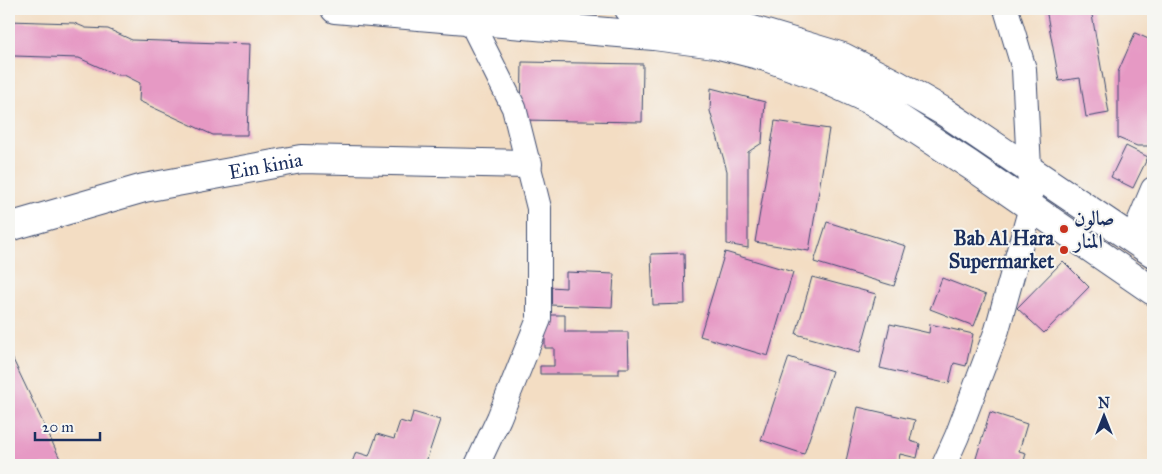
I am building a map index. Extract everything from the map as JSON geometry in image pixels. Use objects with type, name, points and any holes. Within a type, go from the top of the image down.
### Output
[{"type":"main road","points":[[335,9],[654,36],[715,44],[766,57],[818,76],[874,102],[1153,291]]},
{"type":"main road","points":[[629,9],[679,13],[736,25],[843,57],[944,111],[1143,246]]},
{"type":"main road","name":"Ein kinia","points":[[9,226],[144,188],[301,159],[528,164]]},
{"type":"street","points":[[944,465],[957,436],[997,330],[1031,207],[1024,69],[1006,9]]},
{"type":"street","points":[[470,20],[514,108],[539,208],[539,318],[499,418],[477,465]]},
{"type":"street","points":[[1143,246],[1153,189]]},
{"type":"building","points":[[1046,9],[1091,9],[1109,113],[1086,117],[1080,78],[1059,81]]},
{"type":"building","points":[[9,21],[74,23],[86,28],[108,29],[132,40],[250,44],[247,135],[213,135],[139,101],[140,83],[79,58],[14,56],[9,53]]},
{"type":"building","points":[[1135,33],[1153,41],[1153,136],[1150,146],[1137,146],[1118,138],[1118,72]]},
{"type":"building","points":[[522,62],[643,64],[642,122],[521,120]]},
{"type":"building","points":[[711,88],[765,102],[762,143],[748,152],[748,248],[727,244],[727,171],[710,111]]},
{"type":"building","points":[[775,121],[829,129],[809,251],[755,242]]},
{"type":"building","points":[[1126,146],[1148,157],[1133,188],[1111,177]]},
{"type":"building","points":[[827,222],[906,246],[894,286],[814,262]]},
{"type":"building","points":[[725,252],[793,272],[768,356],[700,336]]},
{"type":"building","points":[[684,253],[685,304],[653,305],[651,254]]},
{"type":"building","points":[[1063,261],[1089,287],[1044,333],[1017,308]]},
{"type":"building","points":[[566,272],[614,274],[612,307],[549,305],[550,287],[566,288]]},
{"type":"building","points":[[812,277],[876,294],[860,352],[796,334]]},
{"type":"building","points":[[942,278],[986,295],[974,326],[930,309]]},
{"type":"building","points":[[545,315],[565,315],[565,332],[628,332],[629,368],[619,368],[619,374],[540,374],[540,366],[554,366],[554,348],[545,348]]},
{"type":"building","points":[[890,324],[929,333],[930,324],[973,334],[966,366],[954,363],[949,384],[880,368]]},
{"type":"building","points":[[9,351],[63,465],[9,465]]},
{"type":"building","points":[[789,357],[832,371],[804,454],[761,440]]},
{"type":"building","points":[[858,407],[915,420],[910,441],[920,444],[917,458],[900,454],[898,465],[866,465],[846,461]]},
{"type":"building","points":[[413,412],[440,420],[425,465],[351,465],[356,452],[369,456],[377,434],[394,439],[400,421],[410,424]]},
{"type":"building","points":[[990,412],[1027,424],[1019,451],[1026,453],[1023,465],[974,465]]},
{"type":"place","name":"صالون المنار","points":[[1064,229]]},
{"type":"place","name":"Bab Al Hara Supermarket","points":[[1064,250]]}]
